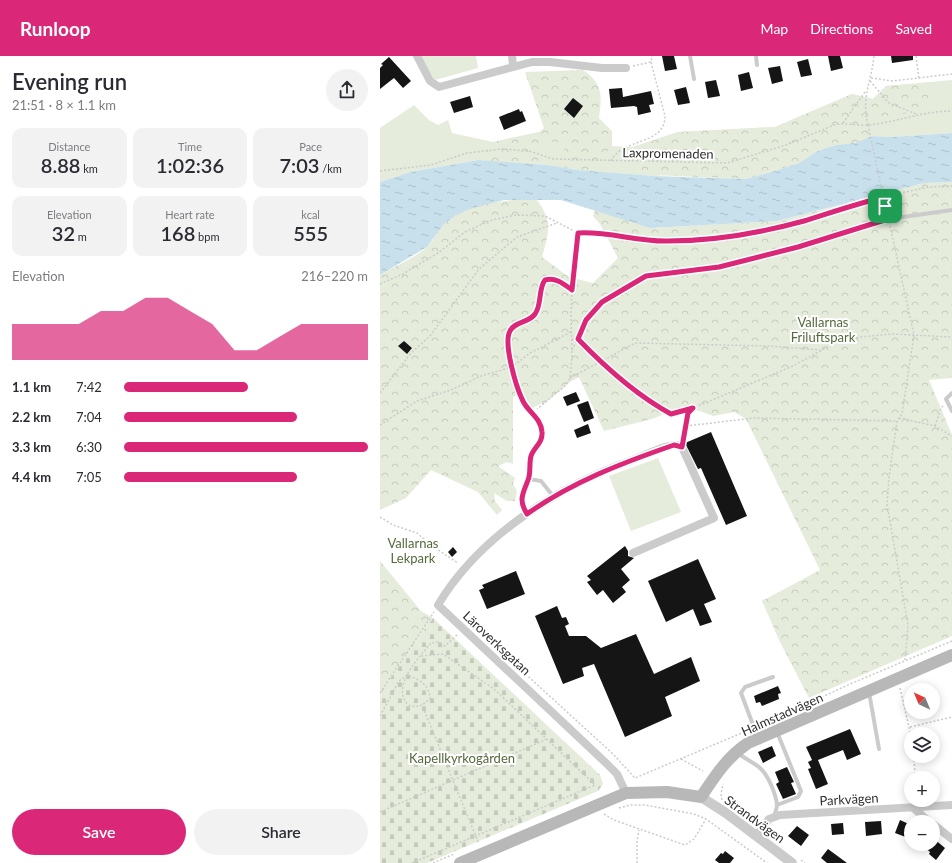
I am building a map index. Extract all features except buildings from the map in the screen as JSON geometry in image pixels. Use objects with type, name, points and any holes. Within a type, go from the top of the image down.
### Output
[{"type":"main road","name":"Halmstadvägen","points":[[701,797],[724,764],[756,733],[776,730],[952,655]]},
{"type":"main road","points":[[460,863],[603,810],[626,793],[667,792],[701,797]]},
{"type":"street","points":[[417,56],[430,81],[440,86],[532,62],[550,62],[602,68],[626,68]]},
{"type":"street","points":[[512,56],[513,66]]},
{"type":"street","points":[[438,605],[444,594],[464,569],[507,529],[553,496],[586,479],[621,464],[674,445],[682,447],[714,518],[632,553]]},
{"type":"street","name":"Läroverksgatan","points":[[438,605],[607,764],[617,774],[626,793]]},
{"type":"street","name":"Strandvägen","points":[[701,797],[792,863]]},
{"type":"street","name":"Parkvägen","points":[[774,817],[780,815],[952,805]]},
{"type":"street","points":[[913,808],[922,815]]},
{"type":"street","points":[[756,836],[770,819],[774,817]]},
{"type":"street","points":[[940,830],[952,839]]},
{"type":"lane","points":[[690,56],[694,79]]},
{"type":"lane","points":[[756,56],[758,65]]},
{"type":"lane","points":[[888,219],[952,210]]},
{"type":"lane","points":[[952,393],[946,399],[952,411]]},
{"type":"lane","points":[[522,399],[532,413],[541,422],[542,432],[542,441],[531,455],[529,479],[524,486],[522,499],[523,507],[527,514]]},
{"type":"lane","points":[[529,479],[541,481],[553,496]]},
{"type":"lane","points":[[756,733],[741,693],[745,687],[773,677]]},
{"type":"lane","points":[[868,690],[872,698],[880,749]]},
{"type":"lane","points":[[776,730],[800,784],[801,791],[798,797],[777,805]]},
{"type":"lane","points":[[736,751],[743,758],[760,767],[764,773],[775,795],[777,805],[774,817]]},
{"type":"path","points":[[611,162],[620,150],[657,134],[664,125],[665,116],[651,62],[652,56]]},
{"type":"path","points":[[842,123],[865,91],[870,81],[874,56]]},
{"type":"path","points":[[916,56],[919,79]]},
{"type":"path","points":[[626,68],[651,62]]},
{"type":"path","points":[[871,78],[893,81],[952,74]]},
{"type":"path","points":[[870,81],[889,103],[916,114]]},
{"type":"path","points":[[865,91],[865,107],[868,125],[914,334],[910,372],[900,418],[897,421],[889,477],[887,504],[908,625],[905,660]]},
{"type":"path","name":"Laxpromenaden","points":[[380,171],[431,165],[467,153],[502,149],[529,151],[553,159],[611,162],[727,163],[786,145],[842,123],[868,125],[916,114],[952,111]]},
{"type":"path","points":[[380,284],[403,274],[438,253],[465,232],[492,220],[516,215],[546,216],[578,233],[597,232],[620,237],[668,241],[742,235],[803,221],[864,201],[929,187],[952,186]]},
{"type":"path","points":[[885,206],[893,204],[892,195]]},
{"type":"path","points":[[572,350],[586,320],[602,302],[646,276],[719,267],[798,247],[888,219]]},
{"type":"path","points":[[380,393],[411,353],[430,336],[479,269],[517,237],[557,223]]},
{"type":"path","points":[[570,378],[572,350],[572,290],[578,233]]},
{"type":"path","points":[[522,399],[508,349],[510,330],[518,323],[532,318],[536,314],[543,282],[551,278],[563,283],[572,290]]},
{"type":"path","points":[[380,424],[417,400],[451,390],[481,376],[512,367],[530,354],[572,332]]},
{"type":"path","points":[[578,339],[600,362],[651,404],[671,414],[693,408],[793,366],[835,343],[860,337],[914,334],[952,337]]},
{"type":"path","points":[[532,413],[561,389],[570,378],[635,343],[769,346],[821,350]]},
{"type":"path","points":[[935,426],[941,408],[947,402]]},
{"type":"path","points":[[682,447],[688,413],[693,408]]},
{"type":"path","points":[[686,426],[754,418],[897,421]]},
{"type":"path","points":[[900,418],[935,426],[952,436]]},
{"type":"path","points":[[380,517],[393,525],[417,533],[432,546],[454,559],[464,569]]},
{"type":"path","points":[[380,692],[385,682],[430,620],[438,605]]},
{"type":"path","points":[[380,716],[399,681],[407,675],[431,643],[438,642],[445,646],[460,632]]},
{"type":"path","points":[[495,646],[613,754],[636,778],[682,758],[756,733],[905,660],[952,641]]},
{"type":"path","points":[[412,863],[595,785],[494,689],[443,654],[420,656]]},
{"type":"path","points":[[407,675],[419,679],[425,684],[430,692],[430,699],[422,705],[413,707],[406,704],[403,697],[407,675]]},
{"type":"path","points":[[900,688],[910,727],[952,717]]},
{"type":"path","points":[[422,705],[478,844]]},
{"type":"path","points":[[380,812],[453,781],[547,738]]},
{"type":"path","points":[[682,758],[703,771]]},
{"type":"path","points":[[617,809],[631,805],[658,806],[684,811],[706,819],[767,863]]},
{"type":"path","points":[[603,810],[614,820],[685,845],[694,839],[706,819]]},
{"type":"path","points":[[637,863],[637,841],[639,830]]},
{"type":"green space","points":[[419,56],[476,56],[478,68],[435,80],[429,75]]},
{"type":"green space","points":[[583,70],[590,75],[598,85],[601,96],[599,118],[612,131],[612,146],[590,171],[562,167],[565,143],[546,141],[536,165],[478,160],[493,142],[539,132],[544,128],[525,72]]},
{"type":"green space","points":[[952,80],[952,133],[891,137],[872,136],[855,143],[836,145],[818,151],[799,163],[654,176],[578,170],[548,165],[478,160],[410,172],[380,182],[380,128],[414,105],[429,120],[438,125],[448,120],[452,133],[493,142],[539,132],[583,145],[633,147],[678,132],[775,127],[852,94],[873,99],[886,86]]},
{"type":"green space","points":[[930,83],[931,107],[869,122],[872,136],[855,143],[836,145],[818,151],[799,163],[775,171],[746,179],[629,174],[633,147],[678,132],[775,127],[852,94],[873,99],[886,86]]},
{"type":"green space","name":"Vallarnas Friluftspark","points":[[952,182],[952,378],[929,380],[952,435],[952,636],[809,698],[780,642],[762,601],[820,570],[746,419],[734,412],[713,416],[682,407],[652,419],[604,431],[579,377],[570,382],[543,405],[542,403],[531,409],[523,392],[513,397],[513,464],[507,462],[498,466],[515,478],[513,484],[517,491],[515,501],[507,501],[494,493],[495,501],[502,510],[497,515],[478,492],[431,470],[406,498],[380,510],[380,275],[423,250],[443,224],[463,211],[487,204],[512,200],[536,199],[545,214],[548,227],[548,234],[542,257],[569,277],[593,283],[618,258],[600,224],[593,216],[595,210],[651,228],[777,221],[924,183]]},
{"type":"green space","points":[[658,458],[681,512],[631,531],[609,476]]},
{"type":"green space","points":[[380,561],[421,611],[433,618],[388,682],[380,698]]},
{"type":"green space","name":"Kapellkyrkogården","points":[[433,618],[600,775],[603,784],[598,791],[427,863],[380,863],[380,698],[388,682]]},
{"type":"water","points":[[952,133],[952,182],[924,183],[777,221],[650,228],[561,200],[504,200],[470,209],[456,215],[443,225],[427,247],[380,275],[380,182],[410,172],[478,160],[548,165],[578,170],[654,176],[746,179],[799,163],[818,151],[836,145],[855,143],[872,136],[891,137]]},
{"type":"route","points":[[892,195],[893,204],[885,206],[888,219],[798,247],[719,267],[646,276],[602,302],[586,320],[578,339],[600,362],[651,404],[671,414],[693,408],[688,413],[682,447],[674,445],[621,464],[586,479],[553,496],[527,514],[523,507],[522,499],[524,486],[529,479],[528,473],[531,455],[542,441],[541,422],[526,406],[522,399],[508,349],[508,338],[510,330],[518,323],[532,318],[536,314],[543,282],[545,280],[551,278],[563,283],[572,290],[578,233],[597,232],[620,237],[668,241],[742,235],[803,221],[864,201],[892,195]]},
{"type":"park label","name":"Vallarnas Lekpark","points":[[413,550]]}]
